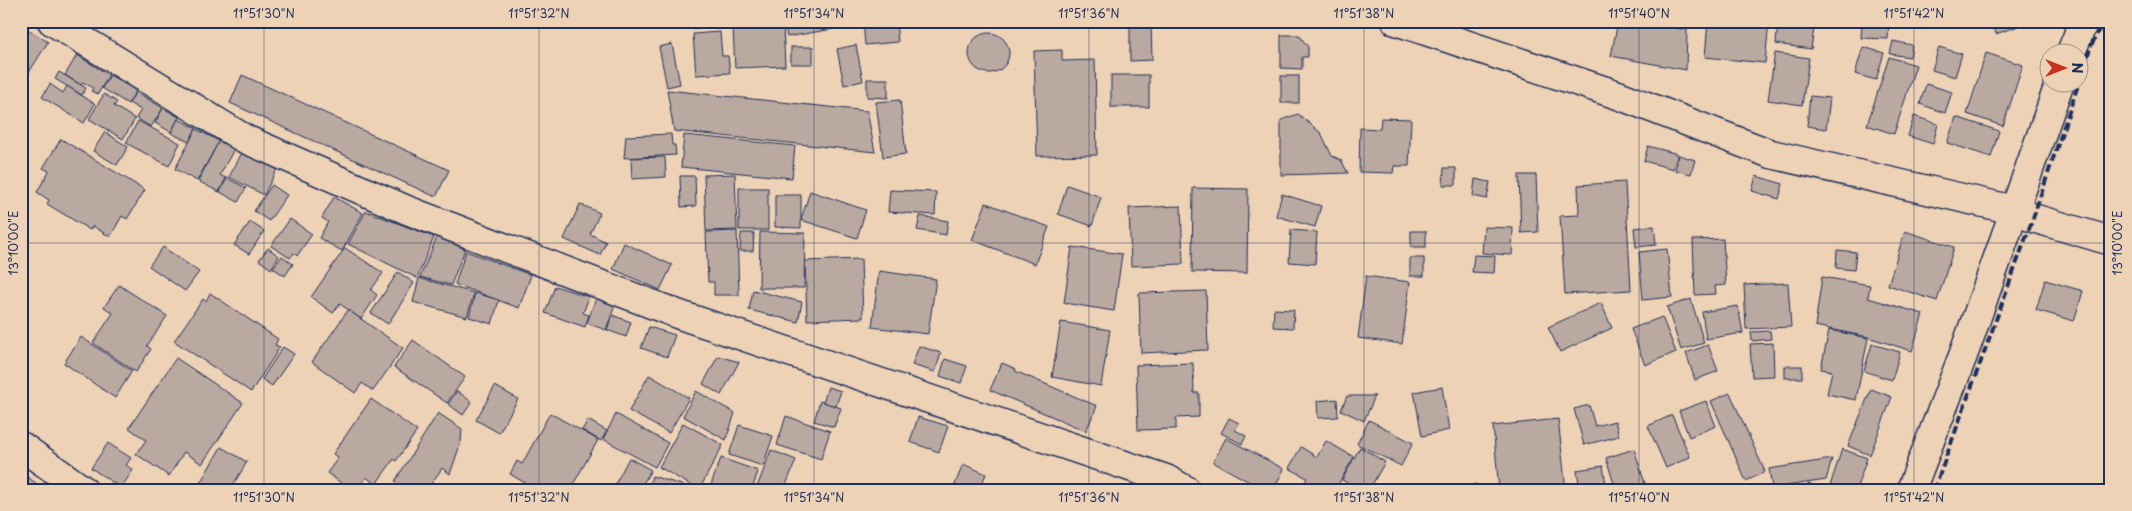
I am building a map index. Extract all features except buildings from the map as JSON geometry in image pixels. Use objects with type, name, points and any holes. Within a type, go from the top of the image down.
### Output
[{"type":"street","points":[[52,21],[245,139],[407,210],[680,315],[1166,479],[1186,490]]},
{"type":"street","points":[[1396,21],[1618,96],[1771,154],[2014,210],[2034,218],[2111,241]]},
{"type":"street","points":[[2075,42],[2084,21]]},
{"type":"street","points":[[1911,490],[1964,353],[2056,92]]},
{"type":"street","points":[[21,446],[83,490]]},
{"type":"railway","points":[[2090,48],[2103,21]]},
{"type":"railway","points":[[1934,490],[2033,218],[2076,92]]}]
